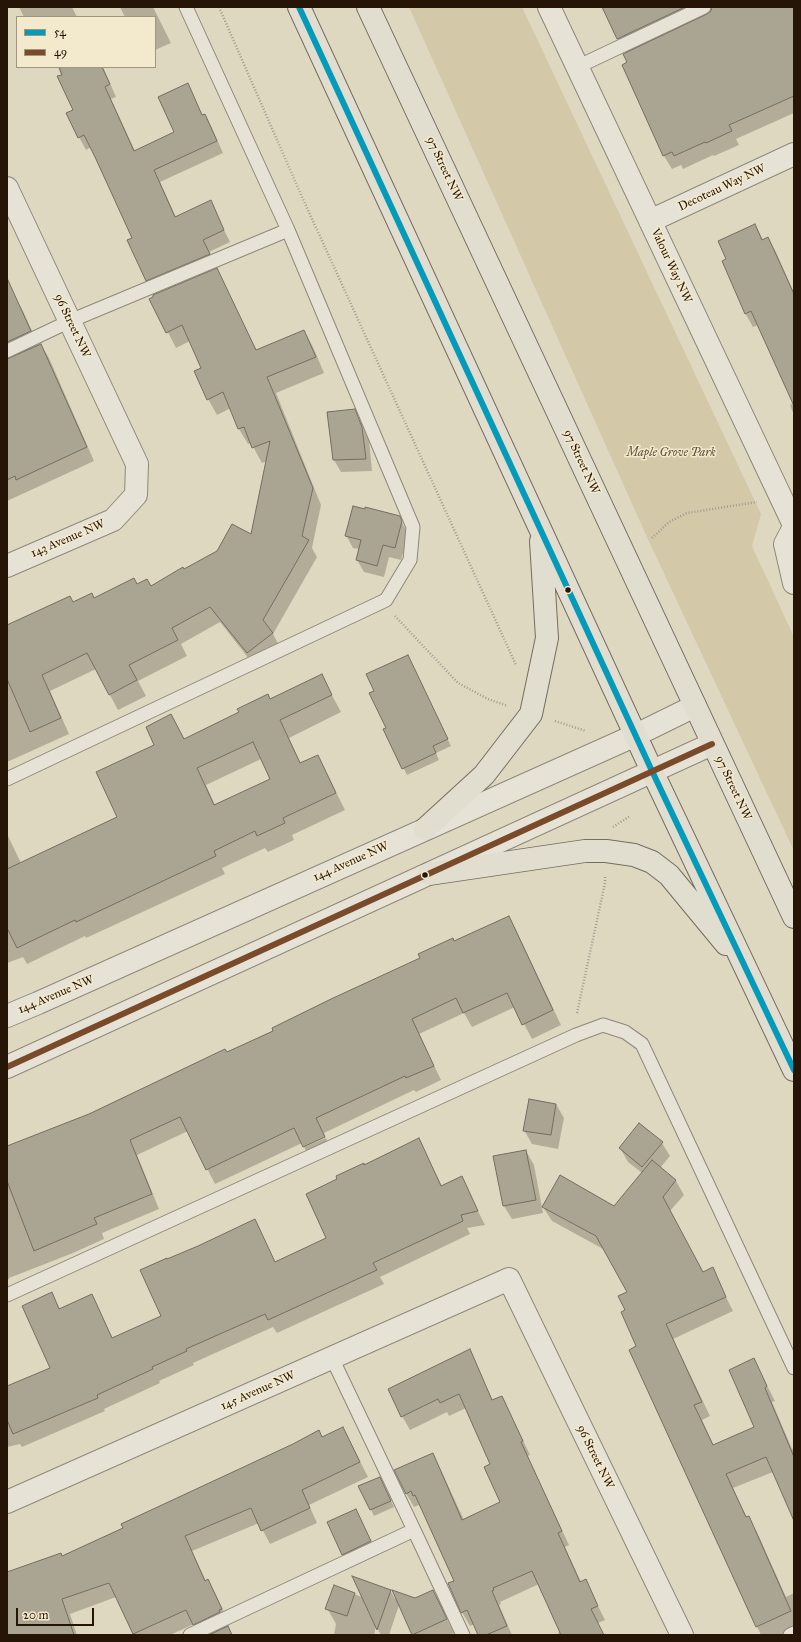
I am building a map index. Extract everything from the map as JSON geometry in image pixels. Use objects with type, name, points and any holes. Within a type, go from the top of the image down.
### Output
[{"type":"main road","points":[[299,7],[652,771],[794,1070]]},
{"type":"main road","name":"97 Street NW","points":[[368,7],[794,917]]},
{"type":"main road","points":[[425,829],[484,775],[531,714],[547,638],[541,530]]},
{"type":"main road","points":[[429,874],[585,851],[606,851],[634,855],[652,862],[669,875],[748,971]]},
{"type":"street","name":"Valour Way NW","points":[[549,7],[780,497],[791,532],[794,583]]},
{"type":"street","name":"Decoteau Way NW","points":[[650,221],[794,154]]},
{"type":"street","name":"96 Street NW","points":[[7,188],[137,464]]},
{"type":"street","name":"143 Avenue NW","points":[[7,566],[114,520],[136,495],[137,464]]},
{"type":"street","name":"144 Avenue NW","points":[[7,1016],[636,735],[695,706]]},
{"type":"street","points":[[7,1067],[712,744]]},
{"type":"street","name":"96 Street NW","points":[[509,1279],[682,1635]]},
{"type":"street","name":"145 Avenue NW","points":[[7,1502],[509,1279]]},
{"type":"lane","points":[[7,779],[386,600],[410,560],[413,527],[288,230],[186,7]]},
{"type":"lane","points":[[577,67],[704,7]]},
{"type":"lane","points":[[7,351],[70,321],[288,230]]},
{"type":"lane","points":[[7,1295],[576,1035],[603,1025],[625,1032],[642,1044],[794,1368]]},
{"type":"lane","points":[[332,1358],[463,1635]]},
{"type":"lane","points":[[190,1635],[414,1530]]},
{"type":"lane","points":[[790,1635],[794,1633]]},
{"type":"path","points":[[219,7],[302,197],[517,668]]},
{"type":"path","points":[[652,538],[669,522],[687,513],[749,504],[780,497]]},
{"type":"path","points":[[386,600],[396,618],[458,683],[488,699],[590,732]]},
{"type":"path","points":[[576,1035],[572,1028],[572,1022],[576,1015],[605,883],[608,831],[630,816]]},
{"type":"green space","name":"Maple Grove Park","points":[[409,7],[522,7],[761,514],[752,546],[794,637],[794,851],[646,535]]},
{"type":"building","points":[[602,7],[685,7],[617,39]]},
{"type":"building","points":[[712,7],[794,7],[794,96],[729,125],[732,131],[706,143],[705,142],[674,156],[672,152],[663,156],[622,65],[627,62],[623,54],[707,14],[711,11]]},
{"type":"building","points":[[59,68],[102,68],[110,84],[105,87],[134,151],[174,132],[158,97],[188,83],[202,115],[205,114],[217,141],[154,170],[175,217],[211,200],[224,230],[203,240],[210,254],[146,281],[127,240],[132,238],[95,157],[84,135],[78,138],[66,113],[73,110],[57,76],[62,75]]},
{"type":"building","points":[[755,224],[762,240],[768,237],[794,294],[794,406],[751,311],[745,314],[722,261],[726,259],[718,241]]},
{"type":"building","points":[[217,268],[256,350],[304,330],[316,357],[267,377],[313,488],[302,536],[309,540],[263,620],[273,633],[247,653],[210,607],[172,628],[178,640],[129,665],[137,680],[109,695],[87,653],[42,675],[61,718],[30,732],[7,679],[7,625],[70,596],[73,602],[92,593],[94,598],[134,578],[137,584],[147,579],[151,586],[183,567],[184,569],[217,551],[232,524],[251,534],[270,441],[252,448],[244,427],[238,429],[223,392],[207,400],[194,371],[201,368],[182,325],[166,333],[149,299],[153,297],[153,295]]},
{"type":"building","points":[[7,278],[31,331],[7,342]]},
{"type":"building","points":[[41,344],[87,447],[16,480],[15,476],[7,480],[7,359]]},
{"type":"building","points":[[355,409],[362,427],[366,459],[333,460],[327,412]]},
{"type":"building","points":[[353,506],[365,509],[365,507],[400,516],[402,521],[395,548],[383,545],[377,566],[356,560],[361,540],[345,536]]},
{"type":"building","points":[[408,655],[448,739],[433,746],[436,753],[402,769],[383,729],[386,728],[369,693],[374,691],[366,674]]},
{"type":"building","points":[[322,674],[332,695],[280,720],[300,763],[318,755],[336,793],[283,818],[285,823],[257,836],[255,831],[214,851],[216,856],[17,948],[7,928],[7,869],[117,817],[96,772],[154,745],[146,727],[171,714],[184,739],[239,712],[237,709],[268,694],[270,699]],"holes":[[[253,742],[270,779],[214,805],[197,768]]]},
{"type":"building","points":[[509,916],[553,1010],[522,1025],[507,993],[463,1013],[456,998],[412,1019],[434,1066],[406,1078],[405,1076],[316,1118],[325,1137],[303,1147],[294,1128],[206,1170],[180,1117],[130,1140],[152,1194],[94,1218],[97,1224],[34,1251],[7,1181],[7,1146],[89,1114],[225,1049],[227,1052],[273,1031],[272,1028],[420,958],[418,954],[453,938],[454,941]]},
{"type":"building","points":[[529,1099],[556,1104],[551,1135],[523,1131]]},
{"type":"building","points":[[639,1123],[663,1142],[642,1167],[619,1148]]},
{"type":"building","points":[[419,1138],[441,1186],[462,1176],[478,1211],[461,1215],[463,1221],[373,1263],[377,1270],[268,1320],[265,1314],[186,1349],[187,1351],[152,1367],[153,1369],[97,1395],[98,1398],[13,1434],[7,1420],[7,1386],[50,1368],[22,1306],[52,1292],[59,1309],[92,1294],[112,1338],[161,1316],[140,1270],[198,1246],[255,1219],[275,1262],[326,1238],[306,1194],[337,1179],[336,1176],[364,1163],[364,1165]]},
{"type":"building","points":[[526,1150],[536,1200],[503,1206],[493,1156]]},
{"type":"building","points":[[652,1160],[676,1180],[663,1197],[703,1272],[713,1267],[726,1297],[666,1324],[702,1402],[694,1405],[713,1445],[754,1427],[729,1370],[754,1358],[767,1386],[765,1388],[794,1457],[794,1521],[766,1457],[726,1474],[746,1517],[749,1516],[791,1611],[756,1627],[629,1350],[636,1346],[621,1312],[625,1310],[618,1296],[627,1292],[596,1236],[542,1207],[560,1175],[614,1206]]},
{"type":"building","points":[[470,1349],[492,1400],[502,1396],[523,1441],[521,1442],[562,1531],[558,1533],[580,1582],[586,1579],[598,1606],[591,1609],[604,1635],[561,1635],[532,1571],[493,1588],[494,1590],[492,1591],[507,1626],[486,1635],[478,1635],[467,1610],[461,1613],[448,1583],[454,1581],[415,1495],[413,1496],[411,1491],[406,1494],[394,1470],[433,1453],[462,1520],[500,1502],[484,1467],[490,1464],[459,1394],[440,1403],[438,1399],[401,1417],[388,1389]]},
{"type":"building","points":[[343,1427],[360,1462],[302,1490],[310,1508],[261,1531],[251,1508],[185,1536],[205,1581],[208,1579],[222,1609],[219,1610],[220,1612],[193,1625],[186,1610],[133,1634],[109,1583],[62,1599],[74,1635],[7,1635],[7,1572],[61,1553],[62,1556],[123,1528],[121,1524],[293,1444],[319,1430],[322,1437]]},
{"type":"building","points":[[380,1477],[391,1501],[370,1510],[358,1486]]},
{"type":"building","points":[[356,1509],[371,1541],[342,1555],[327,1522]]},
{"type":"building","points":[[352,1576],[391,1590],[377,1630]]},
{"type":"building","points":[[334,1585],[355,1593],[347,1616],[325,1609]]},
{"type":"building","points":[[392,1590],[415,1598],[433,1590],[447,1619],[412,1635]]},
{"type":"building","points":[[228,1626],[232,1635],[209,1635]]},
{"type":"transit line","name":"54","points":[[299,7],[652,771],[794,1070]]},
{"type":"transit line","name":"49","points":[[7,1067],[712,744]]}]
